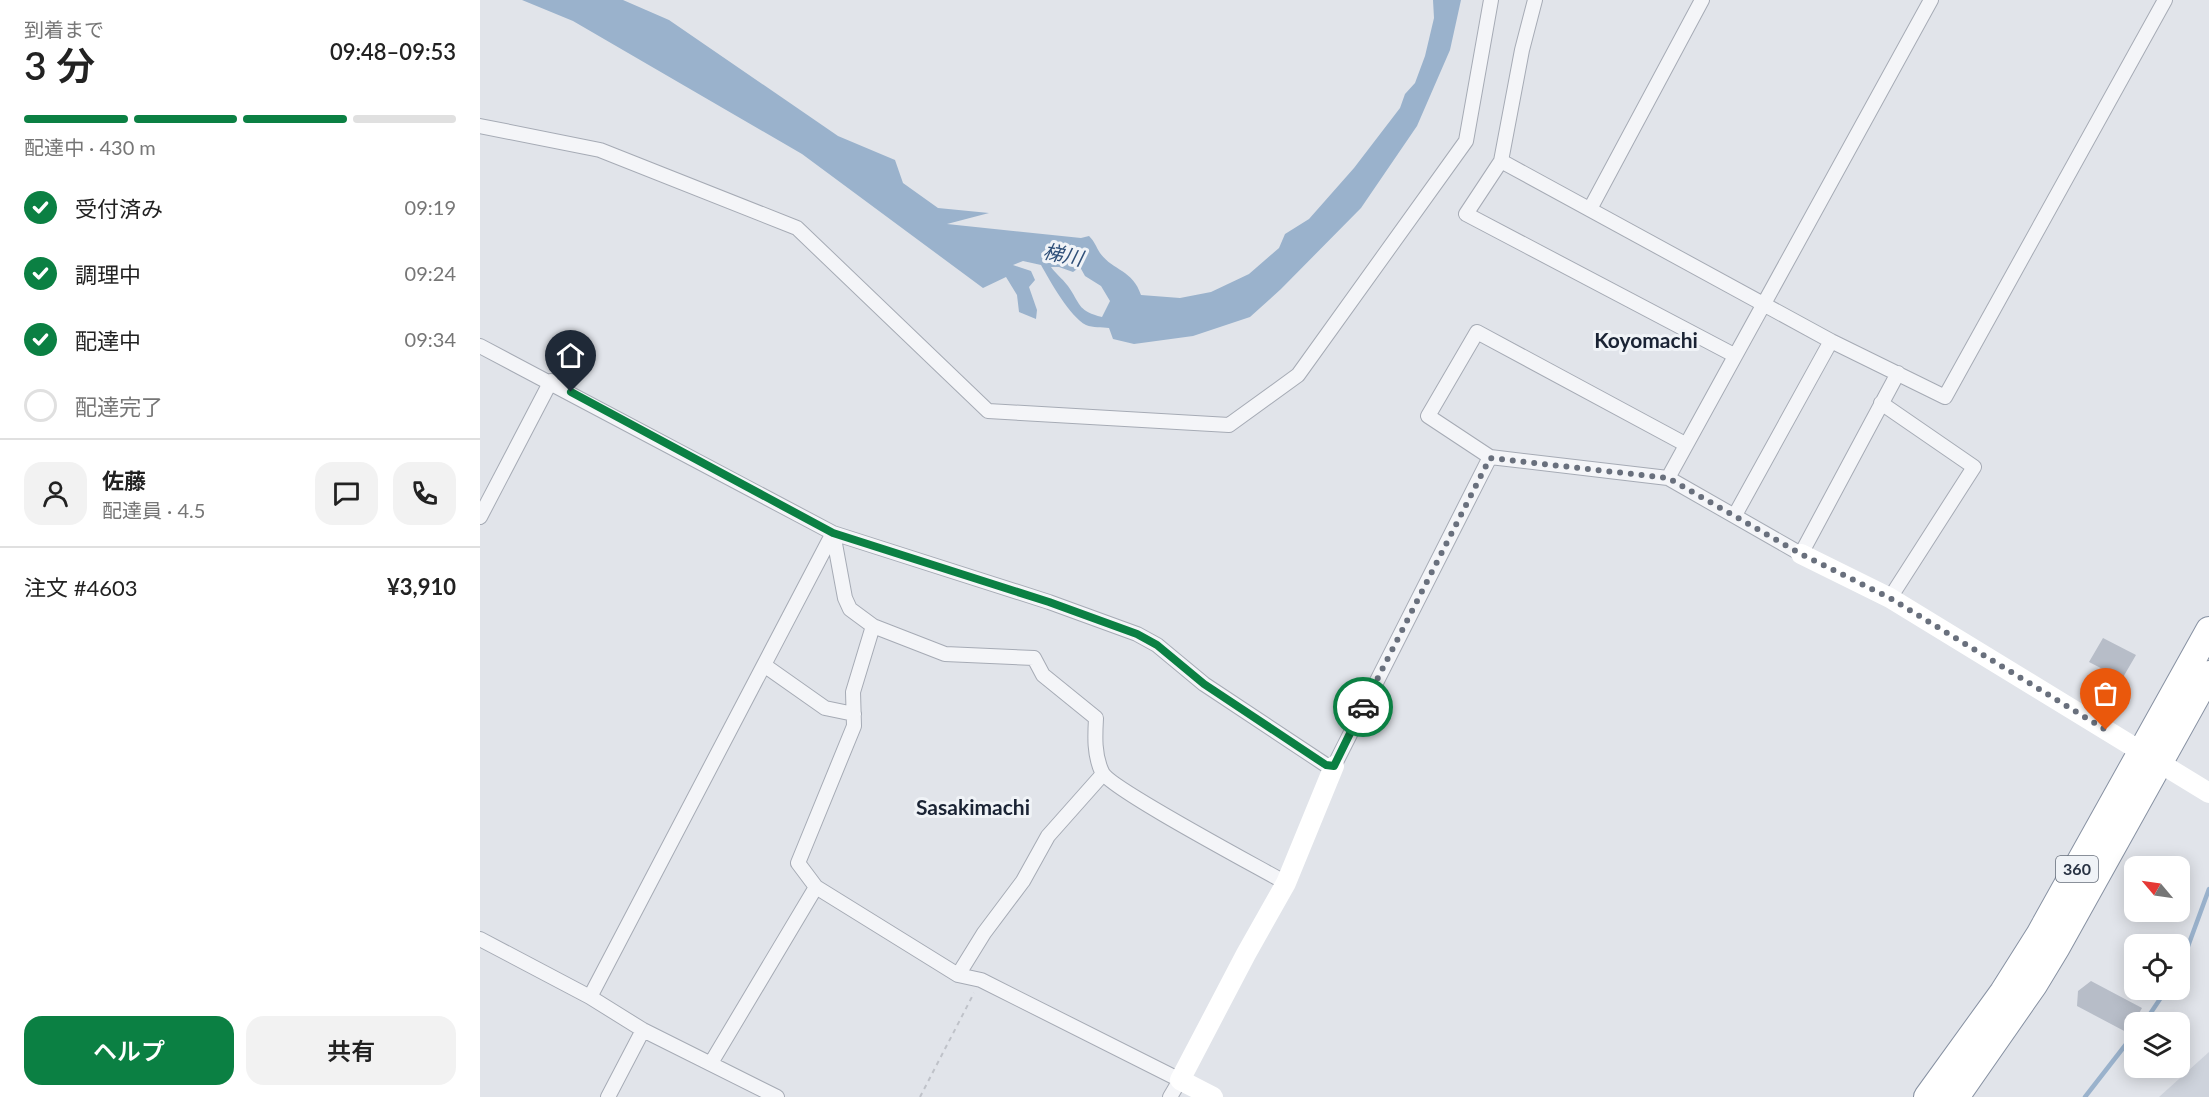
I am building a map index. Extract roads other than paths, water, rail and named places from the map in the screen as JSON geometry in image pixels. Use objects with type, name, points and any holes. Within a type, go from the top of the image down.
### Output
[{"type":"highway","name":"360","points":[[1956,1097],[2034,985],[2151,758],[2209,630]]},
{"type":"highway","name":"360","points":[[1927,1097],[2002,992],[2151,758],[2209,674]]},
{"type":"street","points":[[480,126],[600,150],[797,228],[988,411],[1229,426],[1298,375],[1466,141],[1491,0]]},
{"type":"street","points":[[1535,0],[1522,50],[1501,161],[1466,214],[1734,355]]},
{"type":"street","points":[[1590,209],[1702,0]]},
{"type":"street","points":[[1668,478],[1930,0]]},
{"type":"street","points":[[1501,161],[1831,341],[1945,397],[2165,0]]},
{"type":"street","points":[[1685,444],[1477,332],[1428,416],[1490,458],[1668,478],[1801,554],[1890,598],[2209,793]]},
{"type":"street","points":[[1735,515],[1831,341]]},
{"type":"street","points":[[480,345],[833,533],[1049,602],[1137,634],[1157,645],[1204,684],[1326,765],[1334,766]]},
{"type":"street","points":[[1801,554],[1898,373]]},
{"type":"street","points":[[480,517],[551,381]]},
{"type":"street","points":[[1881,403],[1974,467],[1890,598]]},
{"type":"street","points":[[1175,1089],[1286,883],[1334,766],[1490,458]]},
{"type":"street","points":[[833,533],[849,609],[873,627],[945,654],[1034,657],[1043,675],[1095,718],[1095,750],[1103,774],[1138,798],[1286,883]]},
{"type":"street","points":[[590,997],[833,533]]},
{"type":"street","points":[[873,627],[853,692],[854,726],[798,863],[816,886],[958,975],[981,980],[1175,1089],[1213,1097]]},
{"type":"street","points":[[764,664],[825,708],[854,714]]},
{"type":"street","points":[[958,975],[984,933],[1023,881],[1048,836],[1103,774]]},
{"type":"street","points":[[711,1064],[816,886]]},
{"type":"street","points":[[480,939],[590,997],[643,1030],[777,1097]]},
{"type":"street","points":[[608,1097],[643,1030]]},
{"type":"water","name":"梯川","points":[[522,0],[623,0],[669,20],[838,136],[895,160],[903,183],[938,208],[989,213],[947,224],[1081,238],[1089,236],[1105,259],[1133,280],[1141,295],[1180,298],[1211,292],[1249,274],[1279,248],[1285,234],[1309,219],[1354,168],[1400,108],[1405,94],[1415,83],[1425,56],[1434,18],[1433,0],[1461,0],[1450,50],[1417,126],[1361,208],[1250,317],[1193,336],[1134,344],[1113,339],[1109,328],[1089,326],[1080,321],[1061,298],[1041,265],[1023,261],[1013,265],[1031,271],[1035,280],[1029,287],[1037,310],[1036,319],[1019,312],[1017,295],[1006,277],[983,288],[802,154],[573,21]],"holes":[[[1051,267],[1073,272],[1080,267],[1085,276],[1101,286],[1110,301],[1102,317],[1082,307]]]},
{"type":"waterway","points":[[2190,941],[2209,889]]},
{"type":"waterway","points":[[2151,1012],[2159,1000]]},
{"type":"waterway","points":[[2085,1097],[2124,1047]]},
{"type":"district","name":"Koyomachi","points":[[1646,341]]},
{"type":"district","name":"Sasakimachi","points":[[973,808]]}]
